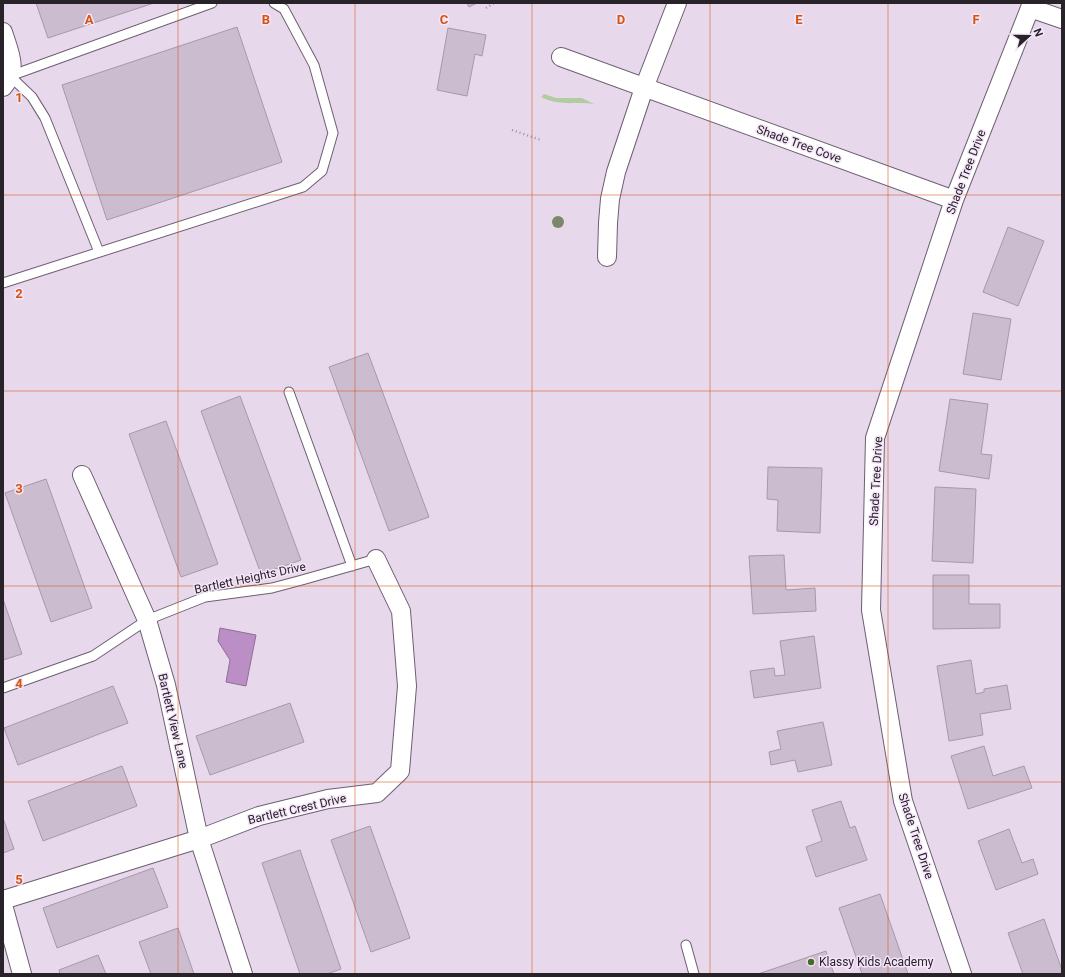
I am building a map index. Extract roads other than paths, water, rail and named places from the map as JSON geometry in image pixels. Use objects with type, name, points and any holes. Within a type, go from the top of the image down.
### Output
[{"type":"street","points":[[607,257],[610,200],[616,172],[644,88],[677,3]]},
{"type":"street","points":[[1031,6],[1062,19]]},
{"type":"street","name":"Shade Tree Drive","points":[[962,974],[903,800],[871,610],[876,438],[954,200],[1031,6]]},
{"type":"street","points":[[3,32],[12,59],[12,68],[7,82]]},
{"type":"street","name":"Shade Tree Cove","points":[[561,57],[954,200]]},
{"type":"street","name":"Bartlett View Lane","points":[[82,475],[147,620],[166,685],[199,839],[243,974]]},
{"type":"street","name":"Bartlett Crest Drive","points":[[3,900],[199,839],[258,816],[328,799],[378,793],[400,771],[407,686],[401,611],[376,559]]},
{"type":"street","points":[[3,905],[22,974]]},
{"type":"lane","points":[[7,82],[212,3]]},
{"type":"lane","points":[[3,283],[303,187],[322,171],[333,133],[314,65],[284,9],[274,3]]},
{"type":"lane","points":[[7,82],[32,97],[45,118],[100,252]]},
{"type":"lane","points":[[289,392],[352,566]]},
{"type":"lane","name":"Bartlett Heights Drive","points":[[3,688],[93,656],[147,620],[205,597],[272,588],[376,559]]},
{"type":"lane","points":[[686,945],[694,974]]},
{"type":"place","name":"Klassy Kids Academy","points":[[811,962]]}]
